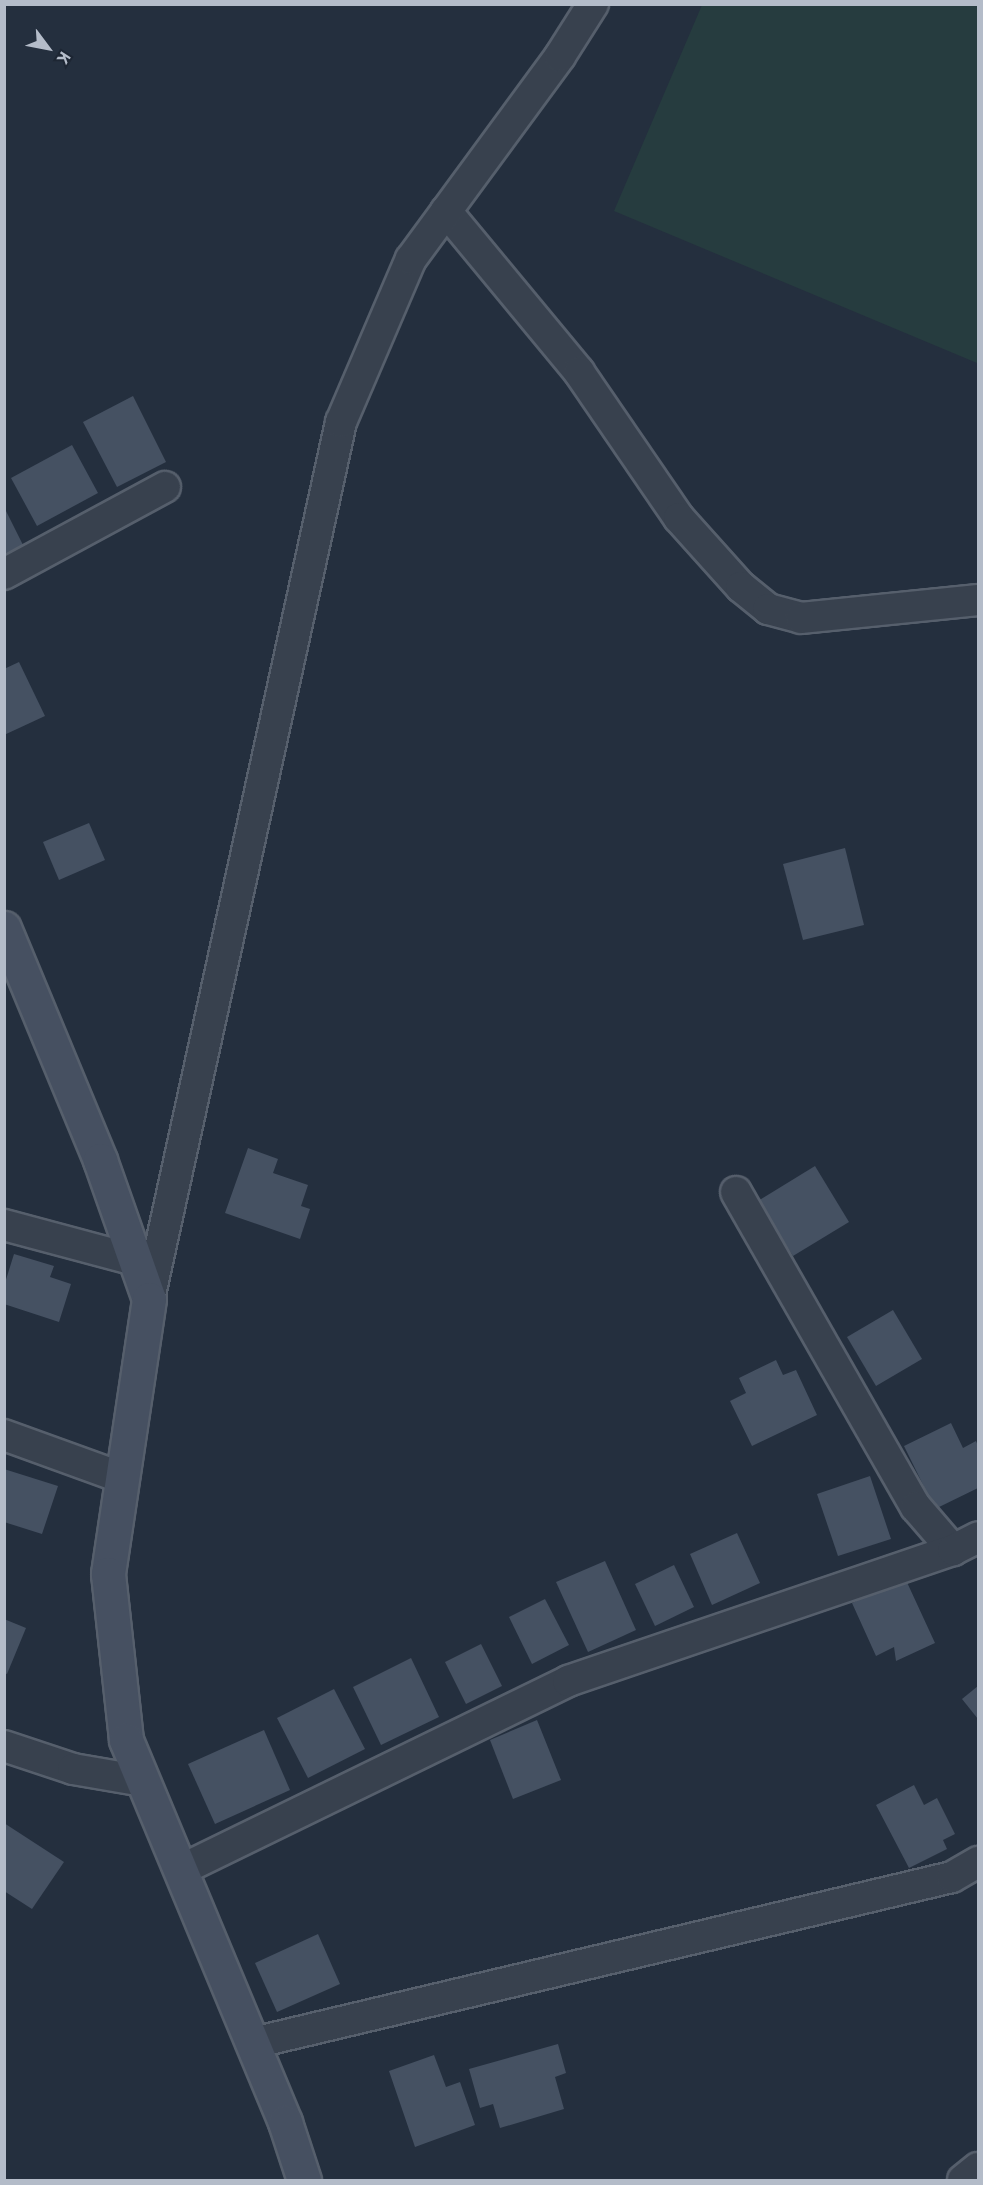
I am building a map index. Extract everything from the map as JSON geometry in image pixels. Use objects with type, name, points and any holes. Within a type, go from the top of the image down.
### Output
[{"type":"street","points":[[304,2181],[253,2043],[126,1740],[108,1574],[149,1299],[341,422],[411,259],[560,56],[593,4]]},
{"type":"street","points":[[446,211],[579,372],[679,518],[741,588],[768,609],[801,618],[978,600]]},
{"type":"street","points":[[4,574],[165,487]]},
{"type":"street","points":[[4,928],[100,1160],[149,1299]]},
{"type":"street","points":[[736,1192],[916,1507],[966,1544]]},
{"type":"street","points":[[4,1225],[135,1260]]},
{"type":"street","points":[[4,1436],[123,1478]]},
{"type":"street","points":[[181,1870],[568,1681],[966,1544]]},
{"type":"street","points":[[4,1746],[73,1769],[143,1781]]},
{"type":"street","points":[[253,2043],[952,1877],[978,1862]]},
{"type":"street","points":[[963,2181],[978,2168]]},
{"type":"green space","points":[[702,5],[978,5],[977,363],[614,211]]},
{"type":"building","points":[[133,396],[166,462],[117,487],[83,422]]},
{"type":"building","points":[[72,445],[98,493],[37,526],[11,478]]},
{"type":"building","points":[[4,507],[23,545],[4,554]]},
{"type":"building","points":[[19,662],[45,716],[4,735],[4,669]]},
{"type":"building","points":[[89,823],[105,860],[59,880],[43,842]]},
{"type":"building","points":[[845,848],[864,925],[803,940],[783,864]]},
{"type":"building","points":[[248,1148],[278,1159],[273,1173],[308,1185],[301,1206],[310,1209],[300,1239],[225,1213]]},
{"type":"building","points":[[815,1166],[849,1222],[793,1256],[758,1201]]},
{"type":"building","points":[[14,1254],[54,1266],[50,1277],[71,1284],[59,1322],[4,1304],[4,1286]]},
{"type":"building","points":[[893,1310],[922,1359],[876,1386],[847,1337]]},
{"type":"building","points":[[776,1360],[783,1375],[796,1370],[817,1415],[752,1446],[730,1401],[746,1393],[739,1378]]},
{"type":"building","points":[[951,1423],[963,1448],[976,1441],[978,1488],[935,1509],[904,1446]]},
{"type":"building","points":[[4,1469],[58,1486],[42,1534],[4,1522]]},
{"type":"building","points":[[870,1476],[891,1539],[838,1556],[817,1494]]},
{"type":"building","points":[[737,1533],[760,1583],[712,1605],[690,1554]]},
{"type":"building","points":[[605,1561],[636,1630],[588,1652],[556,1582]]},
{"type":"building","points":[[674,1565],[694,1607],[655,1626],[635,1584]]},
{"type":"building","points":[[905,1578],[935,1643],[896,1661],[894,1647],[876,1656],[852,1603]]},
{"type":"building","points":[[545,1599],[569,1645],[532,1664],[509,1617]]},
{"type":"building","points":[[4,1619],[26,1628],[7,1674],[4,1673]]},
{"type":"building","points":[[481,1644],[502,1686],[466,1704],[445,1662]]},
{"type":"building","points":[[411,1658],[439,1717],[381,1745],[353,1687]]},
{"type":"building","points":[[978,1686],[978,1719],[962,1699]]},
{"type":"building","points":[[334,1689],[365,1749],[308,1778],[277,1718]]},
{"type":"building","points":[[537,1720],[561,1780],[513,1799],[490,1740]]},
{"type":"building","points":[[264,1730],[290,1790],[215,1824],[188,1764]]},
{"type":"building","points":[[914,1785],[924,1805],[937,1798],[955,1834],[943,1840],[947,1849],[909,1868],[876,1805]]},
{"type":"building","points":[[4,1823],[64,1862],[32,1909],[4,1891]]},
{"type":"building","points":[[318,1934],[340,1984],[277,2012],[255,1963]]},
{"type":"building","points":[[558,2044],[566,2073],[555,2077],[564,2109],[500,2128],[493,2104],[480,2108],[469,2069]]},
{"type":"building","points":[[434,2055],[446,2087],[460,2082],[475,2125],[415,2147],[389,2071]]}]
